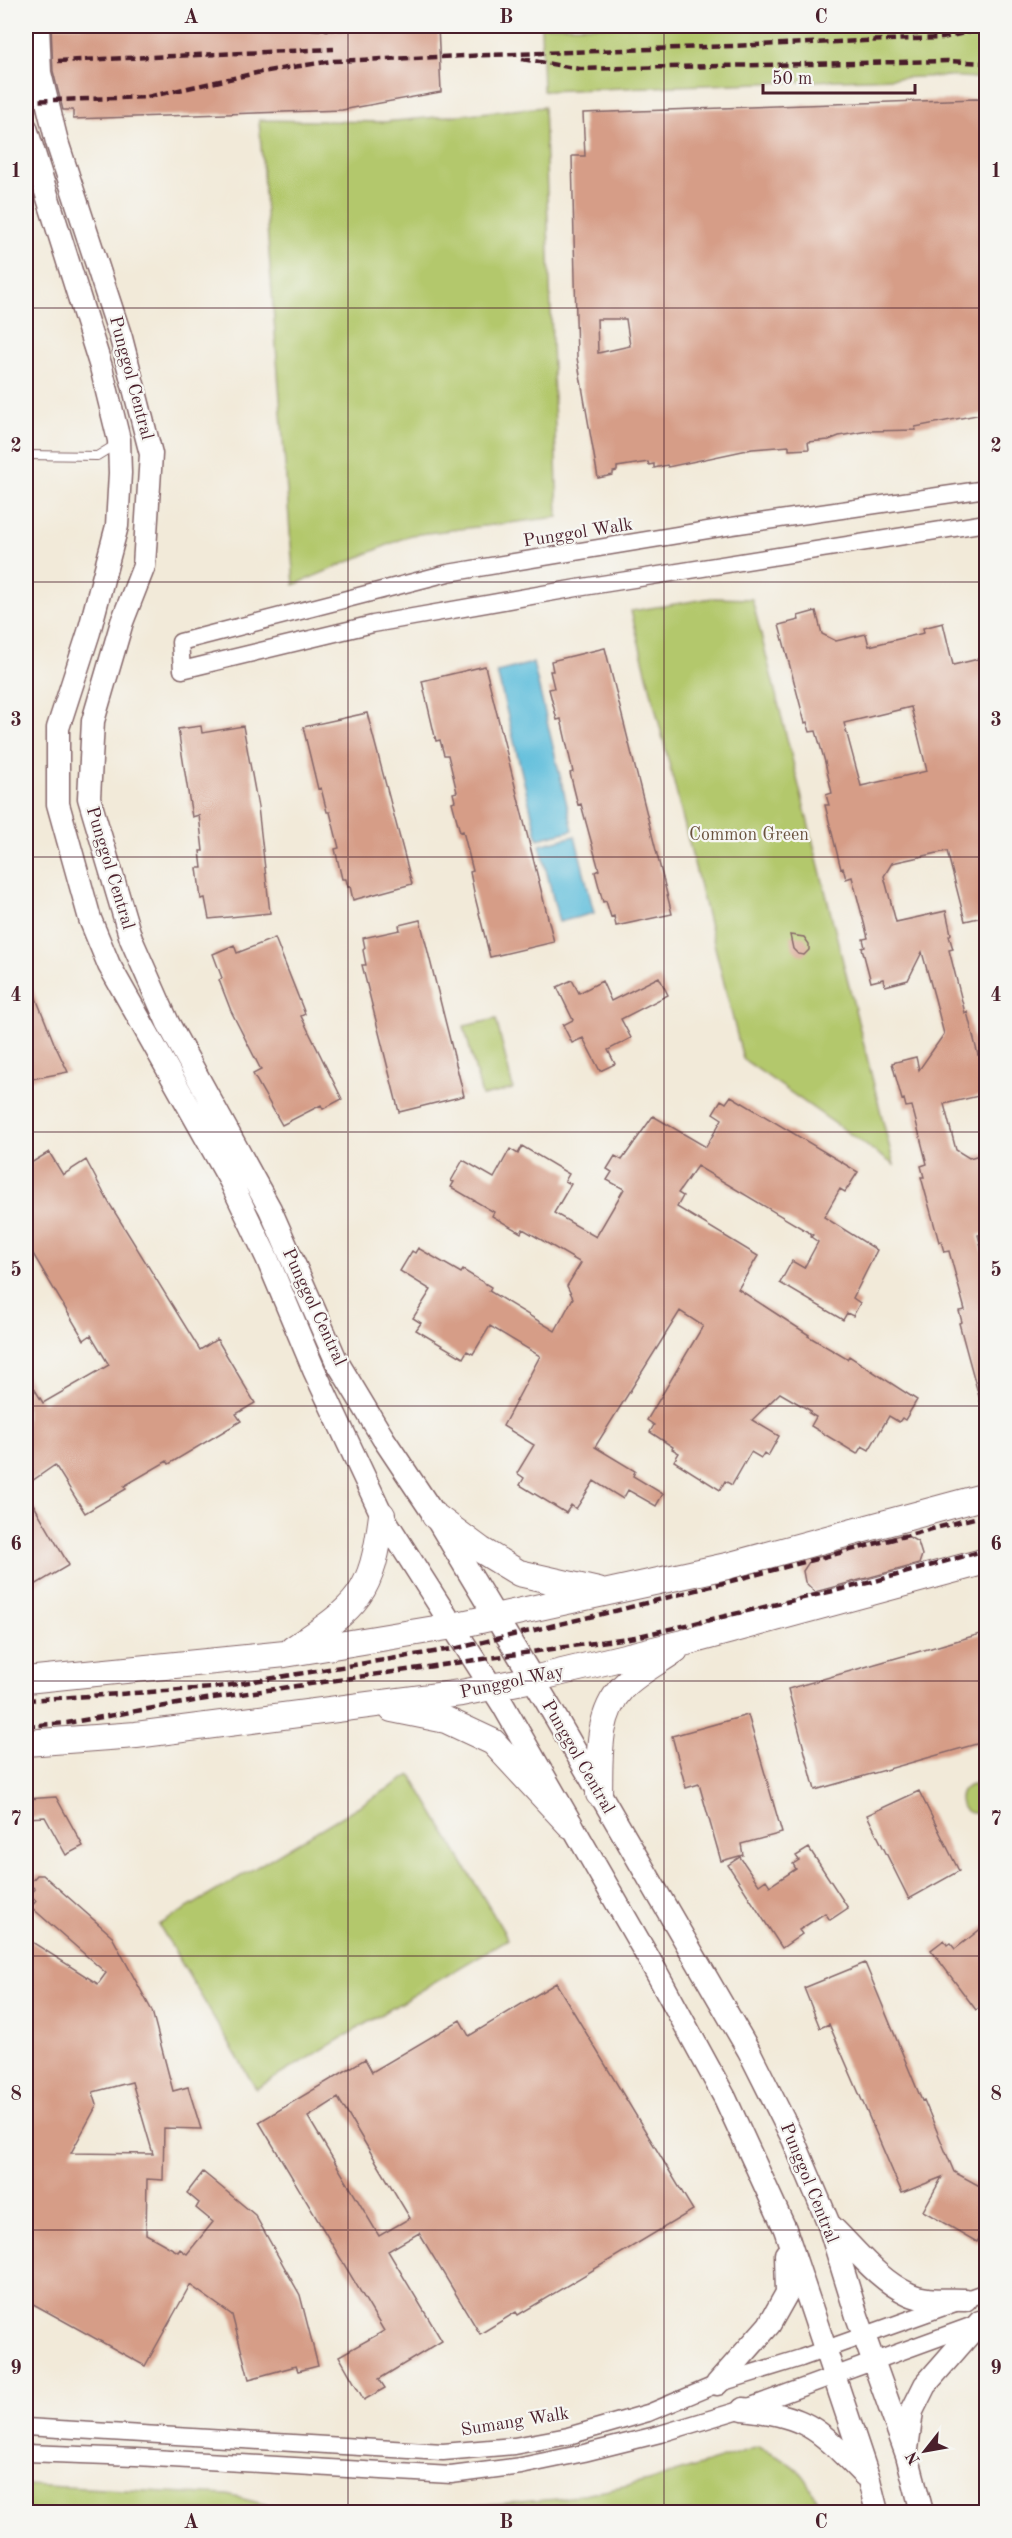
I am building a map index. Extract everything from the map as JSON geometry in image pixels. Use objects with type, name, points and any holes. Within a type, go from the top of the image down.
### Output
[{"type":"main road","name":"Punggol Central","points":[[38,26],[40,73],[57,142],[121,338],[151,454],[144,566],[122,622],[93,722],[89,798],[131,939],[168,1023],[270,1209],[336,1360],[496,1617],[749,2051],[793,2139],[828,2222],[873,2361],[907,2455],[922,2512]]},
{"type":"main road","name":"Punggol Central","points":[[26,128],[101,367],[119,440],[108,463],[117,526],[81,662],[58,728],[58,804],[90,919],[110,965],[230,1180],[267,1258],[314,1370],[382,1515],[491,1686],[653,1966],[725,2098],[785,2229],[869,2480],[877,2512]]},
{"type":"main road","points":[[26,1680],[285,1654],[453,1626],[727,1566],[987,1496]]},
{"type":"main road","points":[[285,1654],[347,1612],[369,1582],[382,1515]]},
{"type":"main road","points":[[435,1516],[481,1550],[519,1573],[603,1592]]},
{"type":"main road","name":"Punggol Way","points":[[26,1743],[136,1735],[461,1693],[533,1679],[687,1641],[987,1561]]},
{"type":"main road","points":[[599,1794],[601,1736],[609,1708],[623,1688],[687,1641]]},
{"type":"main road","points":[[368,1705],[446,1720],[492,1742],[570,1825]]},
{"type":"main road","points":[[828,2222],[874,2269],[910,2295],[965,2300]]},
{"type":"main road","points":[[717,2384],[769,2325],[787,2293],[785,2229]]},
{"type":"main road","points":[[907,2455],[912,2411],[925,2385],[983,2321]]},
{"type":"main road","points":[[744,2409],[773,2412],[805,2422],[823,2434],[869,2480]]},
{"type":"street","name":"Punggol Walk","points":[[987,489],[732,526],[448,573],[180,642],[182,669],[373,624],[585,587],[987,524]]},
{"type":"street","name":"Sumang Walk","points":[[26,2427],[443,2452],[514,2446],[568,2436],[648,2413],[717,2384],[865,2336],[987,2292]]},
{"type":"street","points":[[26,2453],[451,2475],[521,2466],[660,2434],[744,2409],[983,2321]]},
{"type":"lane","points":[[26,455],[108,463]]},
{"type":"green space","points":[[541,26],[986,26],[986,79],[949,76],[543,91]]},
{"type":"green space","points":[[544,107],[558,517],[411,535],[294,585],[259,120],[384,122]]},
{"type":"green space","name":"Common Green","points":[[712,598],[752,599],[894,1165],[743,1059],[631,611]]},
{"type":"green space","points":[[496,1019],[513,1089],[482,1096],[464,1026]]},
{"type":"green space","points":[[411,1775],[508,1939],[256,2089],[159,1925]]},
{"type":"green space","points":[[974,1785],[984,1789],[988,1799],[984,1809],[974,1813],[964,1809],[960,1799],[964,1789]]},
{"type":"green space","points":[[758,2447],[799,2470],[811,2488],[820,2512],[26,2512],[26,2485],[227,2495],[288,2510],[444,2508],[559,2499],[649,2481]]},
{"type":"water","points":[[533,663],[573,830],[538,839],[497,672]]},
{"type":"water","points":[[575,836],[594,913],[559,922],[540,845]]},
{"type":"building","points":[[51,26],[438,26],[441,92],[342,110],[73,119],[73,110],[63,110],[53,71]]},
{"type":"building","points":[[26,50],[27,76],[35,111],[26,111]]},
{"type":"building","points":[[987,100],[987,413],[915,427],[916,430],[868,431],[829,440],[808,442],[809,449],[789,450],[789,446],[752,449],[668,467],[667,465],[654,468],[654,464],[649,465],[648,462],[617,467],[613,475],[598,478],[577,358],[572,156],[585,156],[583,113]],"holes":[[[597,319],[626,319],[630,346],[598,353]]]},
{"type":"building","points":[[816,611],[822,634],[836,641],[866,634],[869,646],[924,633],[923,628],[943,623],[953,665],[987,657],[987,916],[965,921],[947,851],[892,863],[884,876],[896,922],[946,911],[953,949],[949,950],[965,1013],[967,1012],[983,1068],[987,1067],[987,1094],[944,1104],[956,1150],[969,1158],[987,1153],[987,1233],[978,1235],[987,1268],[987,1403],[981,1404],[959,1323],[962,1322],[959,1311],[965,1310],[949,1251],[944,1252],[941,1241],[939,1242],[921,1177],[924,1177],[921,1166],[927,1164],[912,1106],[906,1107],[904,1099],[902,1100],[892,1063],[916,1057],[919,1070],[944,1034],[922,952],[908,980],[885,986],[883,979],[871,982],[862,948],[865,947],[863,939],[868,938],[852,877],[846,879],[843,868],[841,869],[825,805],[829,805],[826,795],[832,793],[825,762],[816,731],[810,732],[807,722],[805,723],[779,625],[799,620],[798,616]],"holes":[[[911,707],[927,771],[861,786],[844,723]]]},
{"type":"building","points":[[605,648],[672,914],[616,926],[614,916],[611,917],[606,901],[603,902],[595,872],[599,870],[570,773],[573,772],[561,719],[557,720],[549,689],[554,688],[550,671],[553,671],[551,661]]},
{"type":"building","points":[[485,666],[554,942],[490,957],[470,872],[473,871],[463,831],[460,832],[452,802],[455,801],[453,793],[457,792],[448,755],[444,755],[440,740],[436,741],[422,681]]},
{"type":"building","points":[[367,713],[412,884],[353,900],[350,886],[348,887],[346,879],[342,879],[335,849],[339,848],[330,812],[327,812],[321,788],[318,789],[303,727]]},
{"type":"building","points":[[201,726],[202,733],[243,726],[258,807],[270,913],[209,919],[205,898],[201,899],[197,868],[202,868],[200,851],[203,851],[199,815],[192,817],[178,729]]},
{"type":"building","points":[[420,920],[464,1096],[399,1112],[362,965],[366,965],[363,938],[400,930],[399,925]]},
{"type":"building","points":[[790,935],[804,937],[809,944],[809,950],[804,955],[798,954],[793,949]]},
{"type":"building","points":[[275,938],[305,1014],[301,1016],[342,1099],[323,1109],[321,1105],[282,1125],[253,1074],[261,1070],[231,1011],[219,980],[222,978],[213,954],[234,945],[237,953]]},
{"type":"building","points":[[26,973],[54,1043],[68,1072],[26,1080]]},
{"type":"building","points":[[659,977],[668,995],[621,1019],[631,1038],[608,1050],[615,1064],[600,1071],[583,1038],[572,1043],[563,1025],[573,1020],[557,987],[572,980],[579,993],[602,981],[611,1001]]},
{"type":"building","points":[[731,1096],[858,1172],[845,1192],[840,1189],[824,1217],[877,1250],[853,1298],[860,1303],[853,1316],[847,1313],[843,1320],[780,1283],[792,1261],[804,1268],[818,1242],[811,1237],[813,1235],[697,1166],[678,1193],[683,1196],[677,1207],[758,1256],[738,1289],[808,1336],[847,1359],[849,1356],[917,1400],[905,1420],[902,1418],[899,1422],[889,1416],[869,1450],[862,1446],[857,1454],[811,1426],[816,1417],[809,1413],[811,1411],[780,1393],[752,1420],[779,1436],[768,1456],[764,1453],[761,1458],[751,1452],[732,1485],[725,1481],[720,1490],[674,1461],[679,1453],[650,1432],[654,1425],[647,1420],[703,1326],[680,1311],[595,1447],[635,1471],[633,1476],[663,1494],[656,1506],[628,1490],[623,1499],[594,1481],[576,1509],[571,1505],[566,1513],[520,1485],[524,1478],[517,1473],[534,1445],[503,1426],[540,1356],[490,1326],[473,1354],[467,1351],[463,1358],[416,1330],[421,1323],[413,1318],[431,1290],[400,1271],[412,1251],[415,1253],[418,1248],[461,1273],[463,1270],[491,1287],[489,1291],[555,1331],[573,1298],[567,1286],[581,1263],[523,1229],[521,1233],[492,1216],[494,1212],[451,1187],[454,1182],[451,1181],[463,1160],[494,1178],[510,1149],[518,1154],[522,1146],[569,1174],[565,1181],[571,1184],[554,1213],[596,1237],[624,1189],[607,1180],[612,1172],[607,1169],[615,1156],[622,1160],[653,1116],[706,1147],[722,1119],[713,1113],[721,1100],[726,1103]]},
{"type":"building","points":[[49,1152],[63,1175],[86,1160],[109,1203],[200,1350],[217,1339],[255,1403],[236,1414],[241,1421],[169,1464],[167,1461],[124,1486],[126,1489],[85,1513],[55,1465],[26,1485],[26,1375],[43,1403],[109,1365],[91,1335],[84,1340],[26,1242],[26,1166]]},
{"type":"building","points":[[26,1492],[69,1565],[35,1585],[26,1567]]},
{"type":"building","points":[[904,1534],[918,1542],[922,1555],[919,1564],[815,1592],[805,1582],[803,1571],[811,1559]]},
{"type":"building","points":[[987,1632],[987,1741],[815,1790],[788,1689]]},
{"type":"building","points":[[748,1715],[782,1833],[741,1844],[743,1855],[721,1861],[699,1784],[686,1788],[672,1736]]},
{"type":"building","points":[[919,1791],[959,1871],[909,1899],[867,1815]]},
{"type":"building","points":[[56,1797],[83,1846],[66,1855],[45,1817],[26,1818],[26,1799]]},
{"type":"building","points":[[809,1848],[848,1908],[830,1920],[825,1913],[799,1930],[802,1934],[782,1948],[728,1865],[740,1857],[759,1885],[766,1880],[770,1886],[796,1869],[793,1864],[799,1860],[796,1856]]},
{"type":"building","points":[[37,1875],[43,1875],[111,1935],[152,2011],[173,2091],[188,2087],[201,2129],[164,2128],[163,2180],[147,2179],[146,2234],[178,2252],[180,2249],[187,2254],[213,2222],[196,2208],[199,2203],[187,2193],[203,2172],[255,2215],[300,2295],[318,2366],[298,2371],[296,2366],[249,2379],[232,2315],[190,2285],[145,2366],[26,2300],[26,1938],[98,1984],[106,1973],[31,1907],[36,1901],[30,1895],[35,1889],[29,1884]],"holes":[[[132,2082],[153,2154],[71,2153],[97,2105],[93,2092]]]},
{"type":"building","points":[[987,1924],[987,2002],[976,2010],[931,1950],[944,1940],[947,1945],[950,1943],[955,1949]]},
{"type":"building","points":[[865,1963],[954,2172],[987,2190],[987,2226],[977,2242],[923,2211],[942,2177],[902,2193],[829,2024],[820,2028],[804,1988]]},
{"type":"building","points":[[556,1983],[693,2210],[518,2315],[516,2312],[480,2334],[419,2233],[388,2251],[442,2341],[379,2379],[385,2388],[364,2400],[339,2356],[384,2331],[259,2122],[365,2059],[372,2072],[460,2020],[469,2036]],"holes":[[[338,2098],[410,2218],[379,2236],[308,2117]]]},
{"type":"railway","points":[[271,26],[330,29],[546,26]]},
{"type":"railway","points":[[26,101],[147,97],[261,72],[332,61],[942,38],[986,28]]},
{"type":"railway","points":[[58,61],[334,49]]},
{"type":"railway","points":[[522,59],[580,69],[947,61],[986,63]]},
{"type":"railway","points":[[26,1700],[212,1688],[458,1648],[619,1610],[986,1515]]},
{"type":"railway","points":[[26,1726],[67,1723],[206,1699],[635,1637],[872,1582],[986,1550]]}]
